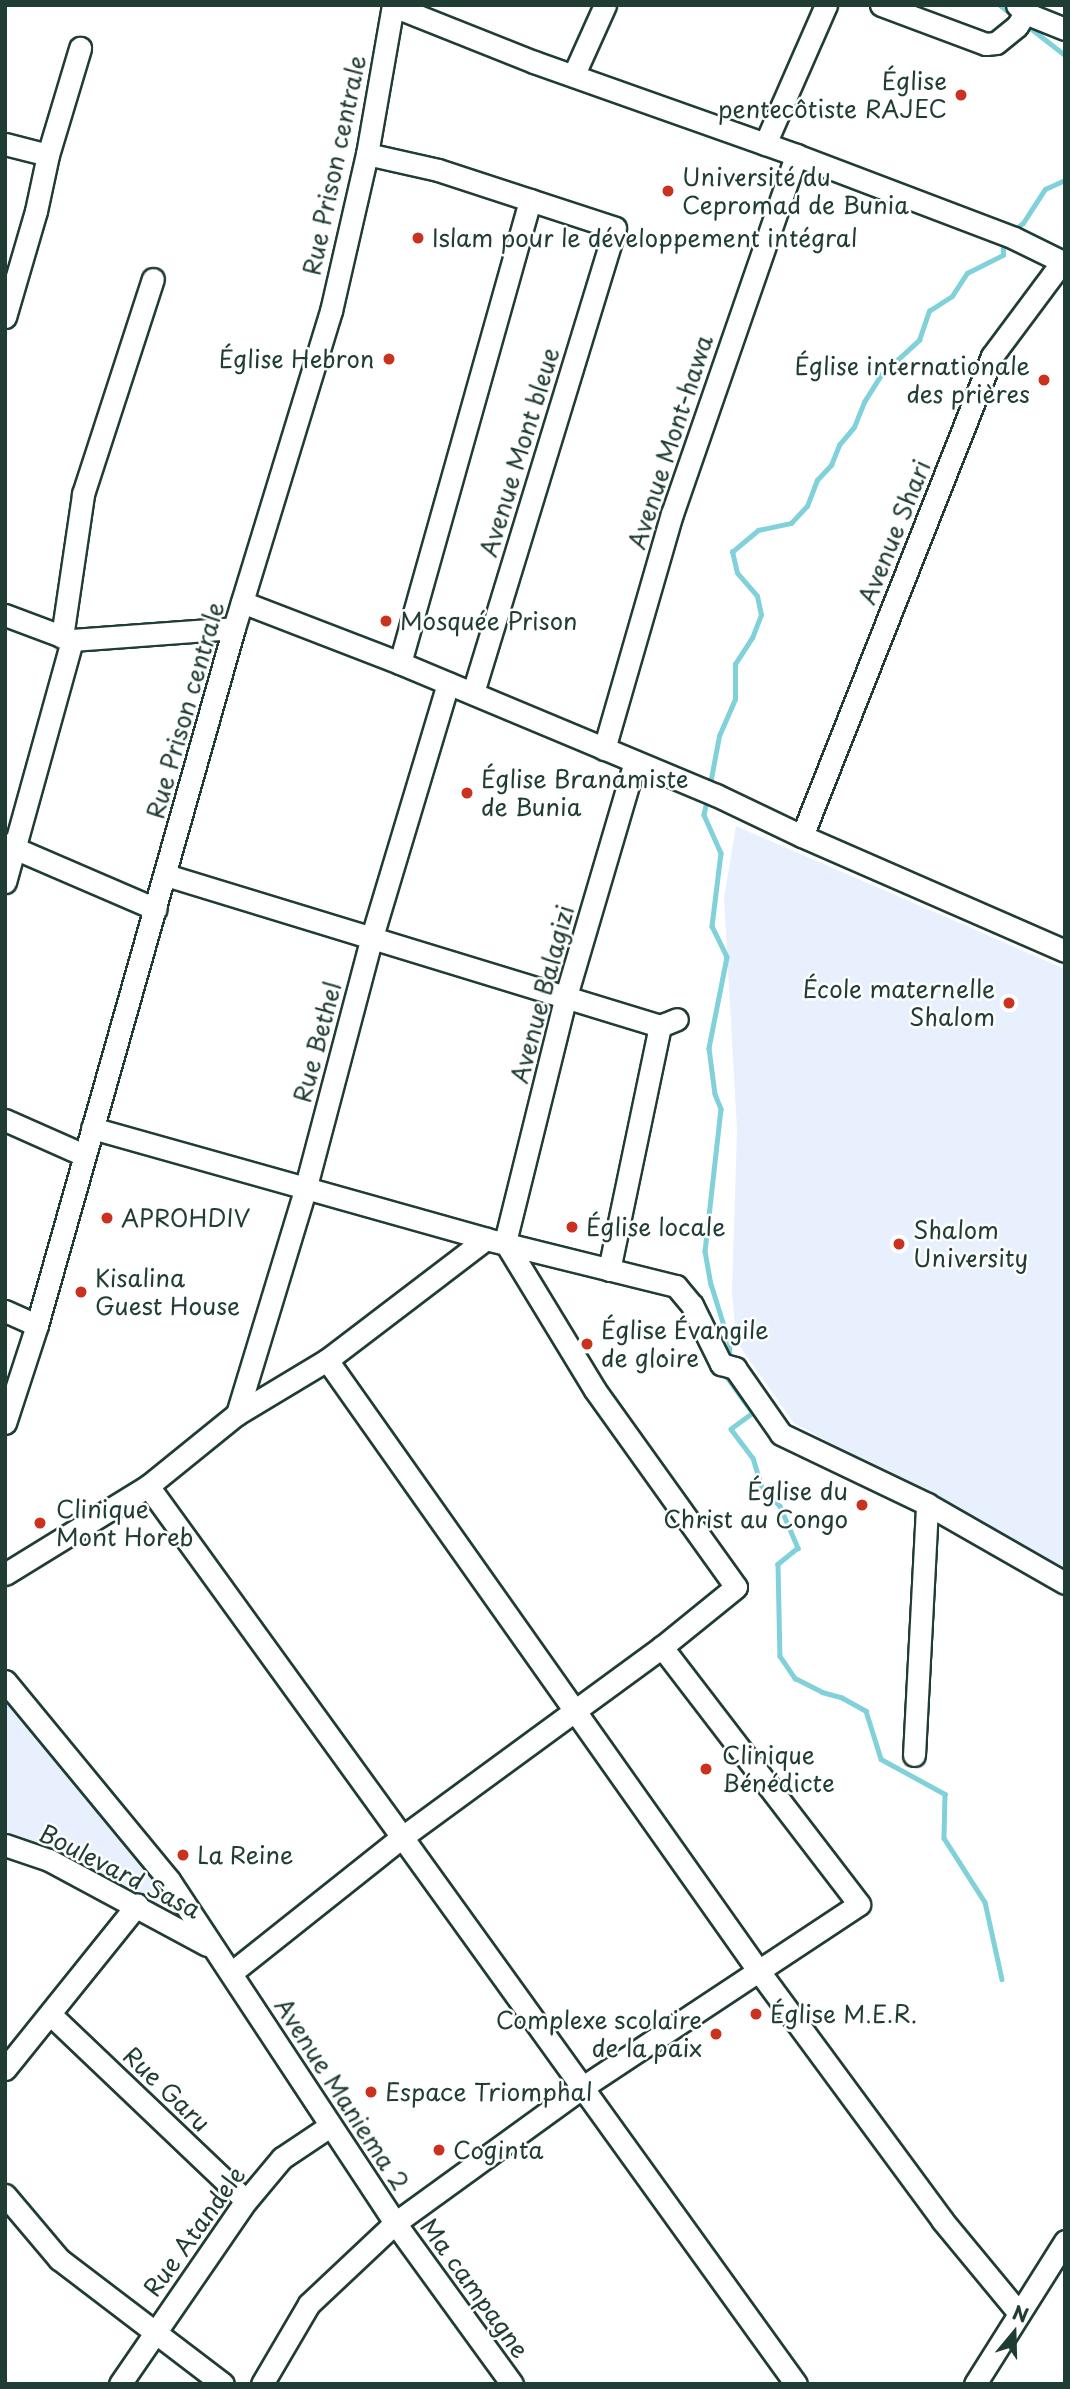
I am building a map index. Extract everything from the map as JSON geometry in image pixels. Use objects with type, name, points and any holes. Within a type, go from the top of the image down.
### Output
[{"type":"street","points":[[574,74],[605,5]]},
{"type":"street","points":[[765,144],[826,5]]},
{"type":"street","points":[[881,5],[986,44],[996,43],[1020,16],[1065,29]]},
{"type":"street","points":[[393,6],[534,62],[796,155],[1014,238],[1063,263]]},
{"type":"street","name":"Rue Prison centrale","points":[[5,1423],[37,1325],[234,628],[331,311],[367,154],[393,6]]},
{"type":"street","points":[[5,317],[80,48]]},
{"type":"street","points":[[5,144],[48,155]]},
{"type":"street","points":[[367,154],[438,170],[530,200],[400,663]]},
{"type":"street","name":"Avenue Mont-hawa","points":[[604,749],[672,514],[796,155]]},
{"type":"street","name":"Avenue Mont bleue","points":[[473,692],[615,228],[530,200]]},
{"type":"street","name":"Avenue Shari","points":[[802,836],[992,356],[1063,263]]},
{"type":"street","points":[[5,883],[10,846],[67,638],[83,494],[153,279]]},
{"type":"street","points":[[242,602],[473,692],[1065,951]]},
{"type":"street","points":[[5,615],[67,638],[234,628]]},
{"type":"street","name":"Rue Bethel","points":[[237,1414],[305,1190],[371,940],[448,683]]},
{"type":"street","name":"Avenue Balagizi","points":[[496,1240],[635,762]]},
{"type":"street","points":[[10,846],[156,909]]},
{"type":"street","points":[[166,875],[371,940],[668,1023],[609,1270]]},
{"type":"street","points":[[5,1120],[83,1155]]},
{"type":"street","points":[[92,1128],[305,1190],[676,1286],[692,1305],[728,1366],[781,1434],[927,1504],[1065,1583]]},
{"type":"street","points":[[5,1574],[148,1486],[237,1414],[327,1360],[496,1240]]},
{"type":"street","points":[[231,1973],[402,1837],[662,1647],[736,1587],[595,1390],[496,1240]]},
{"type":"street","points":[[5,1311],[37,1325]]},
{"type":"street","points":[[327,1360],[758,1970],[942,2220],[1019,2313]]},
{"type":"street","points":[[148,1486],[796,2384]]},
{"type":"street","points":[[914,1755],[927,1504]]},
{"type":"street","name":"Avenue Maniema 2","points":[[5,1681],[169,1880],[395,2223],[583,2087],[859,1904],[662,1647]]},
{"type":"street","name":"Boulevard Sasa","points":[[5,1845],[49,1860],[211,1947]]},
{"type":"street","points":[[5,2069],[137,1905]]},
{"type":"street","name":"Rue Garu","points":[[51,2015],[246,2200]]},
{"type":"street","name":"Rue Atandele","points":[[120,2384],[154,2330],[246,2200],[282,2158],[330,2126]]},
{"type":"street","points":[[5,2195],[59,2259],[223,2384]]},
{"type":"street","points":[[262,2384],[309,2304],[395,2223]]},
{"type":"street","name":"Ma campagne","points":[[395,2223],[512,2384]]},
{"type":"street","points":[[975,2384],[1065,2241]]},
{"type":"shaded area","name":"Shalom University","points":[[736,826],[1065,969],[1065,1571],[794,1423],[736,1341],[732,1291],[737,1130],[724,898]]},
{"type":"shaded area","points":[[5,1692],[167,1884],[163,1907],[5,1833]]},
{"type":"waterway","points":[[1000,5],[1014,16]]},
{"type":"waterway","points":[[1024,23],[1065,55]]},
{"type":"waterway","points":[[1014,230],[1023,223],[1045,189],[1065,180]]},
{"type":"waterway","points":[[710,784],[719,736],[735,699],[735,664],[752,638],[761,615],[757,596],[737,573],[732,552],[758,530],[791,523],[807,506],[817,480],[831,465],[839,445],[854,427],[864,402],[881,375],[919,340],[929,311],[952,296],[967,273],[1003,255],[1003,240]]},
{"type":"waterway","points":[[708,796],[704,815],[721,853],[712,926],[727,957],[709,1048],[715,1094],[721,1109],[705,1251],[711,1284],[730,1345],[729,1360]]},
{"type":"waterway","points":[[728,1372],[727,1377],[753,1413],[731,1429],[753,1458],[762,1488],[780,1506],[798,1548],[778,1564],[780,1656],[795,1678],[822,1692],[841,1697],[866,1711],[881,1759],[945,1794],[944,1838],[985,1902],[1002,1979]]},
{"type":"place","name":"Église pentecôtiste RAJEC","points":[[961,95]]},
{"type":"place","name":"Université du Cepromad de Bunia","points":[[668,191]]},
{"type":"place","name":"Islam pour le développement intégral","points":[[418,238]]},
{"type":"place","name":"Église Hebron","points":[[389,359]]},
{"type":"place","name":"Église internationale des prières","points":[[1044,380]]},
{"type":"place","name":"Mosquée Prison","points":[[386,621]]},
{"type":"place","name":"Église Branamiste de Bunia","points":[[467,793]]},
{"type":"place","name":"École maternelle Shalom","points":[[1009,1003]]},
{"type":"place","name":"APROHDIV","points":[[107,1218]]},
{"type":"place","name":"Église locale","points":[[572,1227]]},
{"type":"place","name":"Shalom University","points":[[899,1244]]},
{"type":"place","name":"Kisalina Guest House","points":[[81,1292]]},
{"type":"place","name":"Église Évangile de gloire","points":[[587,1344]]},
{"type":"place","name":"Église du Christ au Congo","points":[[862,1505]]},
{"type":"place","name":"Clinique Mont Horeb","points":[[40,1523]]},
{"type":"place","name":"Clinique Bénédicte","points":[[706,1769]]},
{"type":"place","name":"La Reine","points":[[183,1855]]},
{"type":"place","name":"Église M.E.R.","points":[[756,2014]]},
{"type":"place","name":"Complexe scolaire de la paix","points":[[716,2034]]},
{"type":"place","name":"Espace Triomphal","points":[[371,2092]]},
{"type":"place","name":"Coginta","points":[[439,2150]]}]
